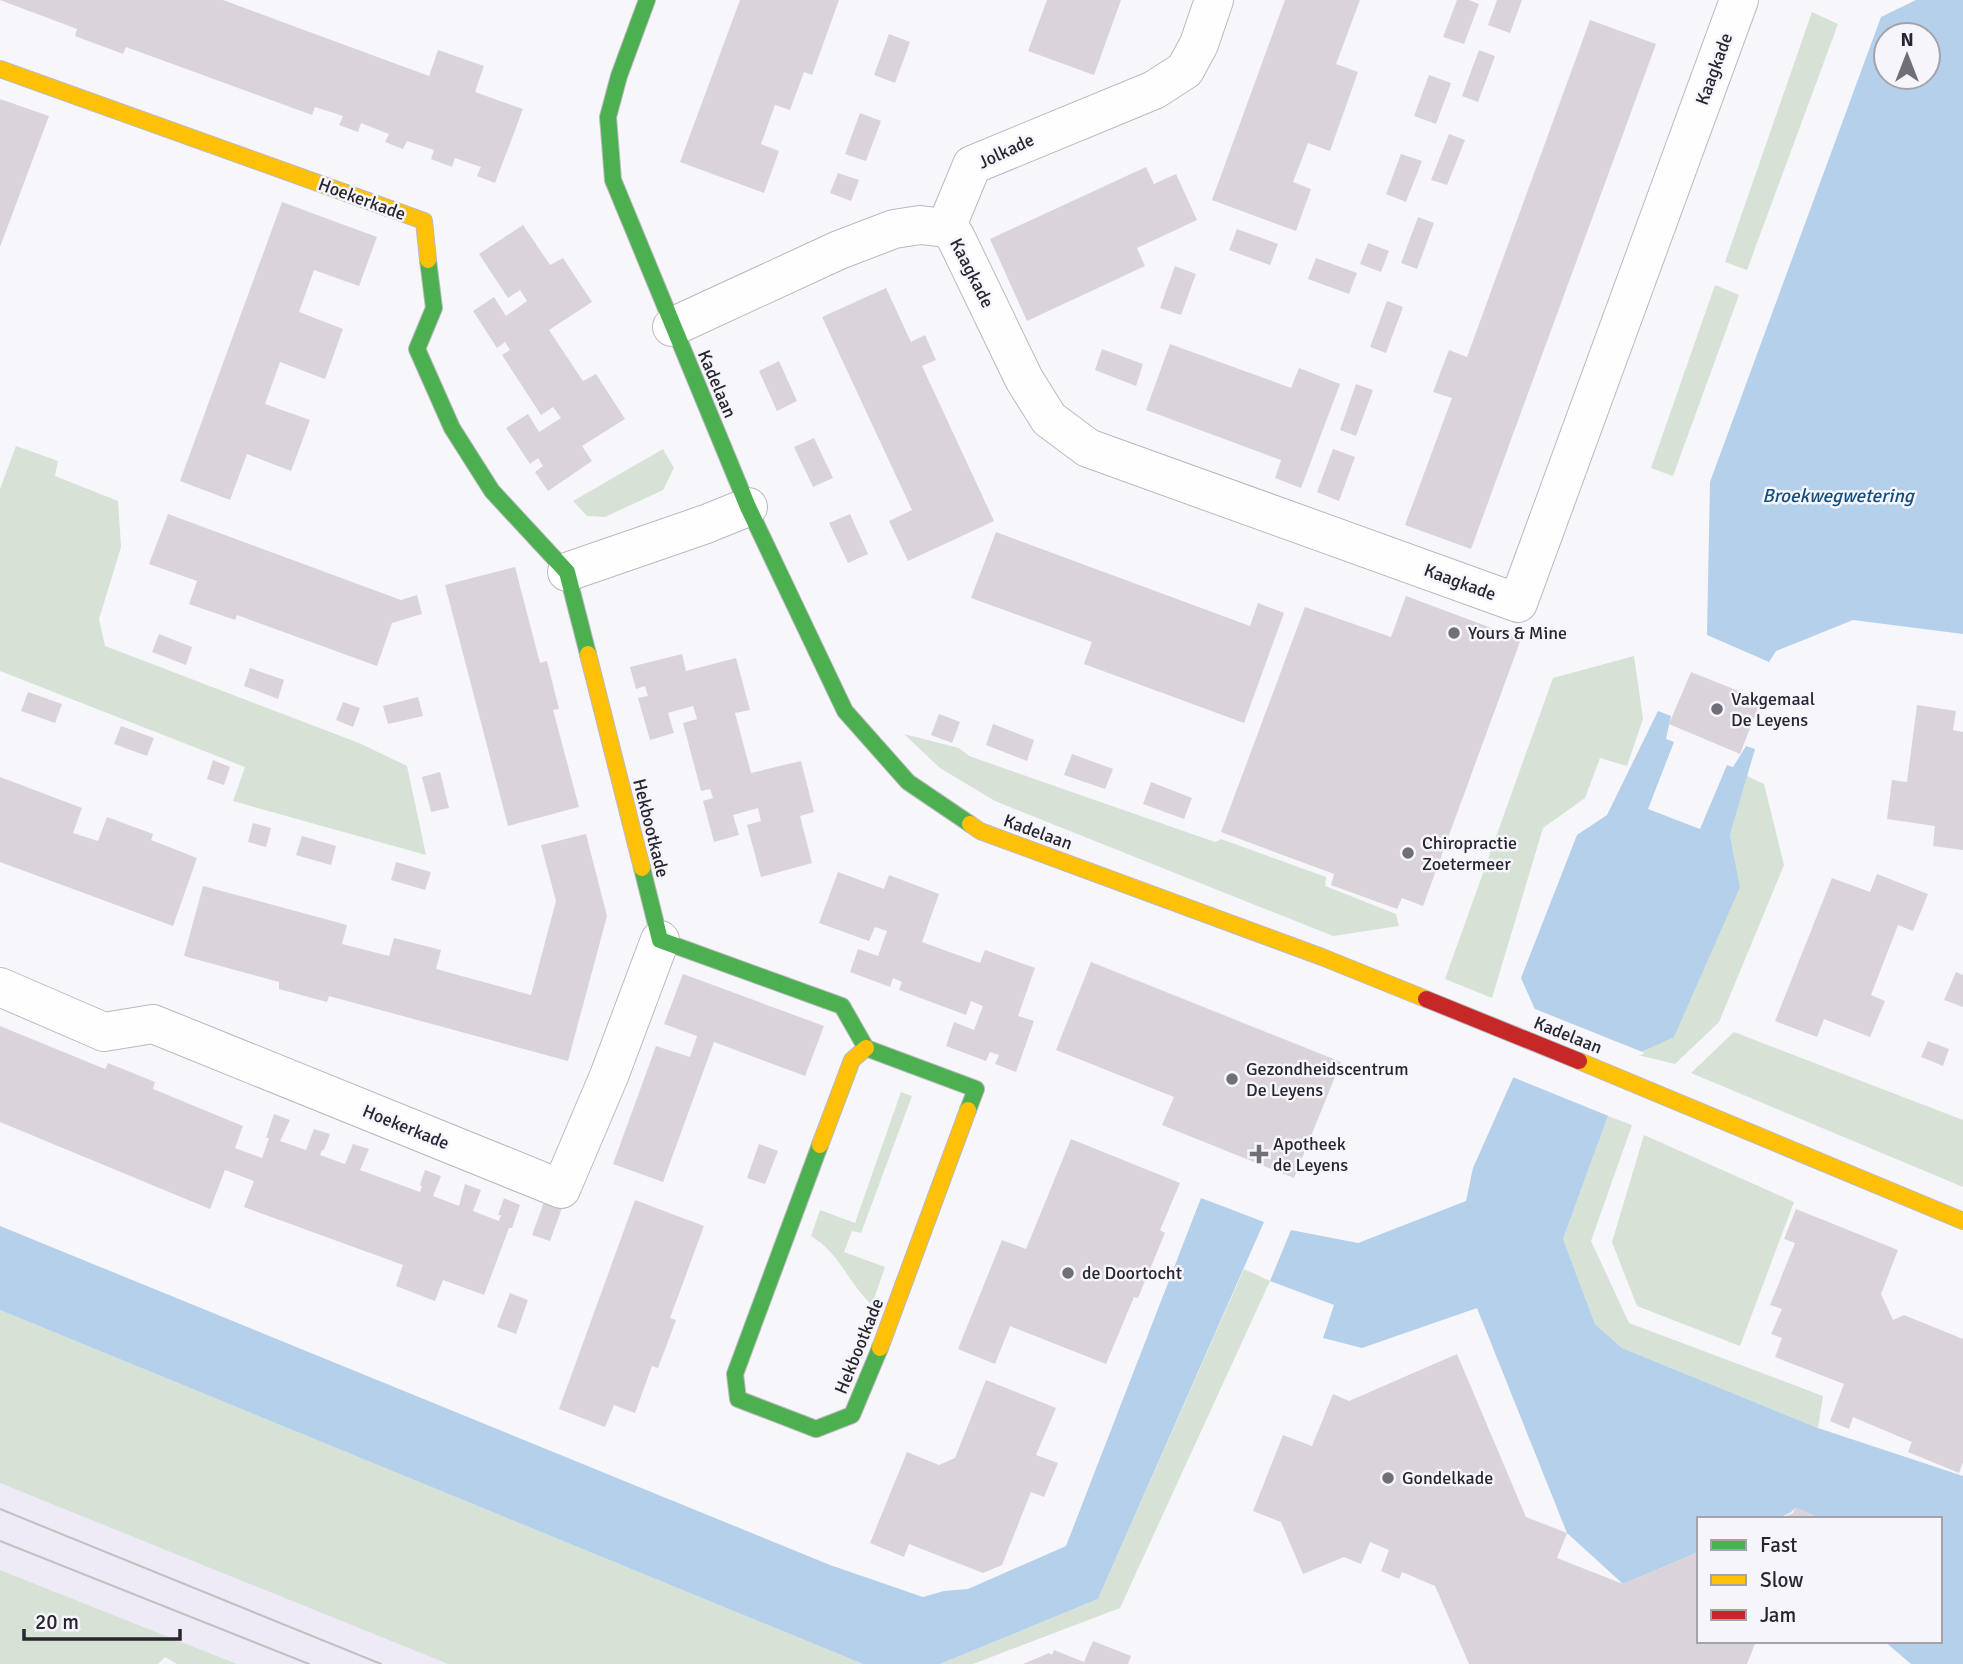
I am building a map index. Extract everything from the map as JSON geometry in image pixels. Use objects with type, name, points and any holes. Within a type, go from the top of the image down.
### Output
[{"type":"street","name":"Kadelaan","points":[[647,0],[619,76],[608,117],[613,180],[748,507],[845,710],[908,782],[981,831],[1322,957],[1963,1222]]},
{"type":"street","name":"Jolkade","points":[[946,228],[972,165],[1154,89],[1185,71],[1199,44],[1214,0]]},
{"type":"street","name":"Kaagkade","points":[[946,228],[955,236],[1024,379],[1049,419],[1088,448],[1518,603],[1739,0]]},
{"type":"street","name":"Hoekerkade","points":[[0,69],[424,221],[435,308],[417,349],[452,428],[492,491],[567,572]]},
{"type":"street","points":[[672,327],[839,250],[894,229],[920,225],[946,228]]},
{"type":"street","points":[[567,572],[748,507]]},
{"type":"street","name":"Hekbootkade","points":[[567,572],[660,940]]},
{"type":"street","points":[[660,940],[842,1006],[866,1048]]},
{"type":"street","name":"Hoekerkade","points":[[0,987],[104,1032],[153,1024],[561,1189],[609,1076],[660,940]]},
{"type":"street","name":"Hekbootkade","points":[[866,1048],[976,1089],[889,1325],[852,1415],[816,1429],[738,1399],[736,1374],[852,1060],[866,1048]]},
{"type":"shaded area","points":[[1812,12],[1838,24],[1747,270],[1725,262]]},
{"type":"shaded area","points":[[1715,285],[1739,295],[1673,476],[1651,468]]},
{"type":"shaded area","points":[[16,446],[58,461],[55,476],[118,501],[121,547],[99,619],[105,646],[359,743],[407,766],[426,855],[233,801],[245,767],[0,671],[0,489]]},
{"type":"shaded area","points":[[663,449],[674,468],[663,490],[605,517],[587,516],[573,501]]},
{"type":"shaded area","points":[[1634,656],[1643,719],[1627,766],[1600,758],[1585,798],[1543,828],[1492,998],[1445,979],[1553,678]]},
{"type":"shaded area","points":[[904,734],[959,748],[969,756],[1215,842],[1221,839],[1326,877],[1325,886],[1396,914],[1399,926],[1333,936],[995,801],[940,768]]},
{"type":"shaded area","points":[[1747,776],[1764,784],[1784,865],[1719,1022],[1675,1064],[1634,1054],[1740,887],[1730,835]]},
{"type":"shaded area","points":[[1734,1032],[1963,1120],[1963,1187],[1691,1073]]},
{"type":"shaded area","points":[[901,1092],[912,1096],[861,1233],[852,1231],[844,1252],[885,1267],[872,1305],[837,1260],[811,1236],[820,1210],[855,1223]]},
{"type":"shaded area","points":[[1608,1116],[1632,1125],[1591,1241],[1629,1323],[1823,1396],[1818,1428],[1622,1348],[1595,1324],[1563,1239]]},
{"type":"shaded area","points":[[1644,1135],[1794,1202],[1740,1346],[1637,1306],[1612,1242]]},
{"type":"shaded area","points":[[1244,1269],[1270,1281],[1120,1608],[973,1664],[940,1664],[1098,1599]]},
{"type":"shaded area","points":[[0,1310],[863,1664],[448,1664],[0,1483]]},
{"type":"shaded area","points":[[0,1483],[448,1664],[237,1664],[0,1570]]},
{"type":"shaded area","points":[[0,1570],[237,1664],[177,1664],[165,1657],[158,1664],[0,1664]]},
{"type":"water","name":"Broekwegwetering","points":[[1916,0],[1963,0],[1963,634],[1853,620],[1776,651],[1769,662],[1707,635],[1710,482],[1872,41],[1872,91],[1942,91],[1942,21],[1880,21],[1881,17]]},
{"type":"water","points":[[1658,711],[1671,716],[1666,739],[1674,742],[1648,809],[1700,829],[1727,765],[1733,767],[1746,746],[1755,749],[1730,835],[1740,887],[1674,1037],[1634,1055],[1608,1116],[1563,1239],[1595,1324],[1622,1348],[1818,1428],[1963,1476],[1963,1664],[1911,1664],[1886,1643],[1942,1643],[1942,1517],[1814,1517],[1795,1508],[1778,1517],[1697,1517],[1697,1553],[1623,1584],[1567,1533],[1477,1308],[1362,1348],[1323,1338],[1334,1305],[1270,1281],[1291,1230],[1358,1243],[1466,1201],[1473,1168],[1513,1078],[1537,1014],[1521,978],[1577,835],[1607,815]]},
{"type":"water","points":[[1201,1198],[1264,1222],[1098,1599],[940,1664],[863,1664],[0,1310],[0,1226],[830,1565],[923,1597],[944,1591],[968,1589],[1066,1546]]},
{"type":"pier","points":[[1530,1007],[1645,1053],[1636,1057],[1611,1117],[1510,1076],[1533,1014]]},
{"type":"building","points":[[0,0],[223,0],[429,76],[438,50],[484,66],[475,92],[523,109],[495,183],[477,176],[481,167],[455,158],[452,167],[431,159],[434,150],[407,141],[403,149],[385,142],[389,134],[361,123],[358,132],[339,125],[343,116],[315,107],[312,115],[126,47],[123,54],[75,36],[77,29]]},
{"type":"building","points":[[740,0],[839,0],[812,75],[804,72],[790,110],[775,105],[761,144],[779,151],[764,193],[680,162]]},
{"type":"building","points":[[1047,0],[1121,0],[1094,75],[1028,51]]},
{"type":"building","points":[[1285,0],[1360,0],[1336,64],[1358,72],[1330,151],[1308,143],[1293,182],[1311,189],[1296,231],[1212,200]]},
{"type":"building","points":[[1457,0],[1469,0],[1479,4],[1464,44],[1443,37]]},
{"type":"building","points":[[1497,0],[1522,0],[1510,33],[1488,25]]},
{"type":"building","points":[[1590,20],[1656,44],[1471,549],[1405,525],[1452,398],[1433,392],[1449,350],[1467,357]]},
{"type":"building","points":[[889,34],[910,42],[895,83],[874,75]]},
{"type":"building","points":[[1479,50],[1495,56],[1478,102],[1462,96]]},
{"type":"building","points":[[1429,75],[1451,83],[1436,124],[1414,116]]},
{"type":"building","points":[[0,99],[49,116],[0,247]]},
{"type":"building","points":[[860,113],[881,121],[866,161],[845,154]]},
{"type":"building","points":[[1449,134],[1465,140],[1447,185],[1431,180]]},
{"type":"building","points":[[1401,154],[1422,161],[1406,202],[1386,194]]},
{"type":"building","points":[[1146,167],[1154,184],[1176,174],[1197,220],[1137,248],[1145,266],[1027,321],[990,239]]},
{"type":"building","points":[[838,173],[859,180],[851,201],[830,193]]},
{"type":"building","points":[[282,202],[377,237],[359,286],[314,270],[299,312],[343,329],[325,379],[280,362],[265,404],[310,420],[291,471],[247,454],[230,500],[180,481]]},
{"type":"building","points":[[1418,217],[1434,223],[1417,269],[1401,263]]},
{"type":"building","points":[[523,225],[550,265],[563,258],[592,302],[549,330],[583,381],[596,374],[625,419],[582,446],[592,461],[548,491],[535,472],[543,466],[538,458],[530,464],[506,428],[528,414],[539,432],[561,418],[553,407],[541,415],[502,355],[510,350],[505,342],[497,348],[473,311],[494,297],[506,316],[527,301],[520,290],[508,298],[479,254]]},
{"type":"building","points":[[1237,229],[1278,244],[1270,265],[1229,250]]},
{"type":"building","points":[[1368,243],[1389,251],[1381,272],[1360,264]]},
{"type":"building","points":[[1316,258],[1357,273],[1349,294],[1308,279]]},
{"type":"building","points":[[1175,266],[1196,274],[1181,315],[1160,308]]},
{"type":"building","points":[[886,288],[911,342],[925,335],[936,360],[922,366],[994,521],[908,561],[889,521],[912,510],[822,317]]},
{"type":"building","points":[[1387,301],[1403,307],[1386,353],[1370,347]]},
{"type":"building","points":[[1170,344],[1291,388],[1299,368],[1340,384],[1301,488],[1275,478],[1281,460],[1146,410]]},
{"type":"building","points":[[1102,349],[1143,364],[1136,386],[1095,370]]},
{"type":"building","points":[[779,361],[797,401],[777,411],[759,371]]},
{"type":"building","points":[[1356,384],[1373,390],[1356,436],[1340,430]]},
{"type":"building","points":[[814,438],[833,478],[813,487],[794,447]]},
{"type":"building","points":[[1333,449],[1355,457],[1339,501],[1317,492]]},
{"type":"building","points":[[168,514],[401,600],[417,595],[422,614],[392,623],[377,666],[237,615],[235,620],[189,604],[197,581],[149,564]]},
{"type":"building","points":[[850,514],[868,554],[848,563],[829,523]]},
{"type":"building","points":[[996,532],[1250,626],[1258,603],[1284,613],[1244,723],[1084,664],[1092,642],[971,598]]},
{"type":"building","points":[[515,567],[540,663],[547,661],[559,709],[553,710],[579,807],[508,826],[445,585]]},
{"type":"building","points":[[1406,596],[1521,639],[1423,906],[1402,898],[1397,909],[1331,885],[1334,874],[1221,832],[1305,607],[1391,637]]},
{"type":"building","points":[[159,634],[192,647],[186,665],[152,652]]},
{"type":"building","points":[[682,654],[686,671],[736,658],[750,710],[735,713],[751,773],[801,761],[814,812],[800,816],[812,863],[761,877],[747,825],[761,821],[758,808],[733,815],[739,835],[714,842],[703,801],[713,798],[710,789],[701,791],[683,723],[697,719],[693,706],[668,713],[674,733],[650,740],[638,698],[648,696],[645,686],[636,689],[630,667]]},
{"type":"building","points":[[250,668],[284,680],[278,699],[244,686]]},
{"type":"building","name":"Vakgemaal De Leyens","points":[[1691,672],[1761,700],[1740,754],[1669,724]]},
{"type":"building","points":[[28,692],[62,704],[55,723],[21,711]]},
{"type":"building","points":[[418,697],[423,716],[388,724],[383,706]]},
{"type":"building","points":[[343,702],[360,708],[353,727],[336,720]]},
{"type":"building","points":[[1917,705],[1956,711],[1953,730],[1963,732],[1963,850],[1933,846],[1935,826],[1887,819],[1892,780],[1907,782]]},
{"type":"building","points":[[939,714],[960,722],[952,743],[931,735]]},
{"type":"building","points":[[993,724],[1034,740],[1027,761],[986,745]]},
{"type":"building","points":[[121,726],[154,738],[147,756],[114,744]]},
{"type":"building","points":[[1072,754],[1113,769],[1105,789],[1064,775]]},
{"type":"building","points":[[213,760],[230,767],[224,785],[207,779]]},
{"type":"building","points":[[440,772],[449,808],[431,812],[422,777]]},
{"type":"building","points":[[0,777],[82,808],[73,833],[98,841],[107,817],[153,834],[151,840],[197,858],[173,926],[0,862]]},
{"type":"building","points":[[1151,782],[1192,798],[1184,819],[1143,804]]},
{"type":"building","points":[[253,823],[271,828],[266,847],[248,842]]},
{"type":"building","points":[[586,834],[607,916],[568,1061],[329,996],[327,1002],[279,989],[279,982],[184,956],[203,886],[347,925],[342,944],[389,956],[394,938],[441,950],[436,969],[531,995],[556,901],[541,845]]},
{"type":"building","points":[[302,836],[336,846],[331,865],[296,855]]},
{"type":"building","points":[[396,862],[431,872],[425,890],[391,880]]},
{"type":"building","points":[[838,872],[884,889],[889,875],[939,894],[922,942],[980,963],[985,950],[1035,968],[1018,1016],[1034,1021],[1016,1072],[995,1064],[999,1055],[990,1052],[986,1061],[946,1046],[954,1022],[974,1030],[983,1006],[971,1001],[966,1015],[899,990],[902,982],[893,978],[890,987],[850,972],[858,949],[878,956],[887,931],[875,927],[869,941],[819,923]]},
{"type":"building","points":[[1877,874],[1928,894],[1913,931],[1898,925],[1871,995],[1885,1001],[1870,1037],[1824,1019],[1817,1037],[1775,1021],[1832,878],[1870,892]]},
{"type":"building","name":"Gezondheidscentrum De Leyens","points":[[1091,962],[1341,1062],[1294,1178],[1162,1125],[1174,1097],[1056,1050]]},
{"type":"building","points":[[1956,972],[1963,975],[1963,1007],[1944,1000]]},
{"type":"building","points":[[683,974],[824,1026],[805,1076],[714,1042],[663,1182],[613,1164],[656,1046],[690,1057],[697,1036],[664,1024]]},
{"type":"building","points":[[0,1026],[105,1069],[108,1063],[155,1082],[153,1089],[243,1126],[235,1148],[262,1158],[274,1114],[290,1120],[280,1141],[306,1150],[314,1129],[330,1134],[320,1155],[345,1164],[353,1144],[369,1149],[360,1170],[420,1192],[425,1170],[441,1176],[433,1196],[459,1206],[465,1184],[481,1190],[473,1211],[499,1221],[501,1215],[498,1215],[504,1198],[520,1205],[484,1295],[443,1280],[435,1301],[396,1286],[403,1265],[244,1207],[254,1181],[225,1170],[210,1209],[0,1122]]},
{"type":"building","points":[[1928,1041],[1949,1049],[1943,1066],[1921,1057]]},
{"type":"building","name":"de Doortocht","points":[[1071,1139],[1180,1183],[1160,1230],[1165,1233],[1106,1364],[1010,1326],[995,1364],[958,1349],[1002,1240],[1026,1249]]},
{"type":"building","points":[[759,1144],[778,1151],[765,1184],[747,1178]]},
{"type":"building","points":[[635,1200],[704,1226],[670,1318],[676,1320],[658,1368],[652,1366],[635,1413],[614,1405],[605,1427],[559,1409]]},
{"type":"building","points":[[544,1202],[562,1208],[550,1241],[532,1235]]},
{"type":"building","points":[[1796,1209],[1898,1250],[1881,1294],[1893,1320],[1904,1315],[1963,1339],[1963,1462],[1959,1473],[1908,1452],[1912,1442],[1853,1417],[1849,1429],[1830,1421],[1844,1384],[1775,1357],[1782,1338],[1771,1334],[1782,1309],[1770,1305],[1795,1243],[1784,1239]]},
{"type":"building","points":[[510,1293],[528,1300],[516,1334],[497,1327]]},
{"type":"building","name":"Gondelkade","points":[[1457,1354],[1526,1517],[1567,1533],[1557,1558],[1623,1584],[1697,1553],[1697,1643],[1755,1643],[1747,1664],[1469,1664],[1435,1586],[1402,1572],[1399,1579],[1381,1571],[1389,1550],[1370,1542],[1361,1564],[1344,1557],[1303,1574],[1281,1522],[1253,1511],[1283,1435],[1312,1446],[1333,1394],[1349,1401]]},
{"type":"building","points":[[986,1380],[1056,1408],[1036,1455],[1058,1463],[1044,1497],[1031,1492],[1002,1565],[983,1573],[909,1544],[904,1557],[870,1543],[907,1452],[939,1465],[955,1458]]},
{"type":"building","points":[[1795,1508],[1814,1515],[1783,1517],[1793,1513]]},
{"type":"building","points":[[1093,1641],[1131,1656],[1128,1664],[1023,1664],[1049,1653],[1052,1655],[1054,1650],[1084,1662]]},
{"type":"tram line","points":[[0,1509],[381,1664]]},
{"type":"tram line","points":[[0,1541],[309,1664]]},
{"type":"traffic: fast","points":[[647,0],[619,76],[608,117],[613,180],[748,507],[845,711],[908,782],[970,824]]},
{"type":"traffic: fast","points":[[428,260],[434,308],[417,349],[452,428],[492,491],[567,572],[588,654]]},
{"type":"traffic: fast","points":[[642,868],[660,940],[842,1006],[866,1048],[976,1089],[968,1110]]},
{"type":"traffic: fast","points":[[820,1145],[735,1374],[738,1399],[816,1429],[852,1415],[880,1348]]},
{"type":"traffic: slow","points":[[0,69],[424,221],[428,260]]},
{"type":"traffic: slow","points":[[588,654],[642,868]]},
{"type":"traffic: slow","points":[[970,824],[980,831],[1322,957],[1426,999]]},
{"type":"traffic: slow","points":[[820,1145],[852,1060],[866,1048]]},
{"type":"traffic: slow","points":[[1579,1061],[1963,1221]]},
{"type":"traffic: slow","points":[[880,1348],[968,1110]]},
{"type":"traffic: jam","points":[[1426,999],[1579,1061]]},
{"type":"place","name":"Yours & Mine","points":[[1454,633]]},
{"type":"place","name":"Vakgemaal De Leyens","points":[[1717,709]]},
{"type":"place","name":"Chiropractie Zoetermeer","points":[[1408,853]]},
{"type":"place","name":"Gezondheidscentrum De Leyens","points":[[1232,1079]]},
{"type":"place","name":"Apotheek de Leyens","points":[[1259,1154]]},
{"type":"place","name":"de Doortocht","points":[[1068,1273]]},
{"type":"place","name":"Gondelkade","points":[[1388,1478]]}]
